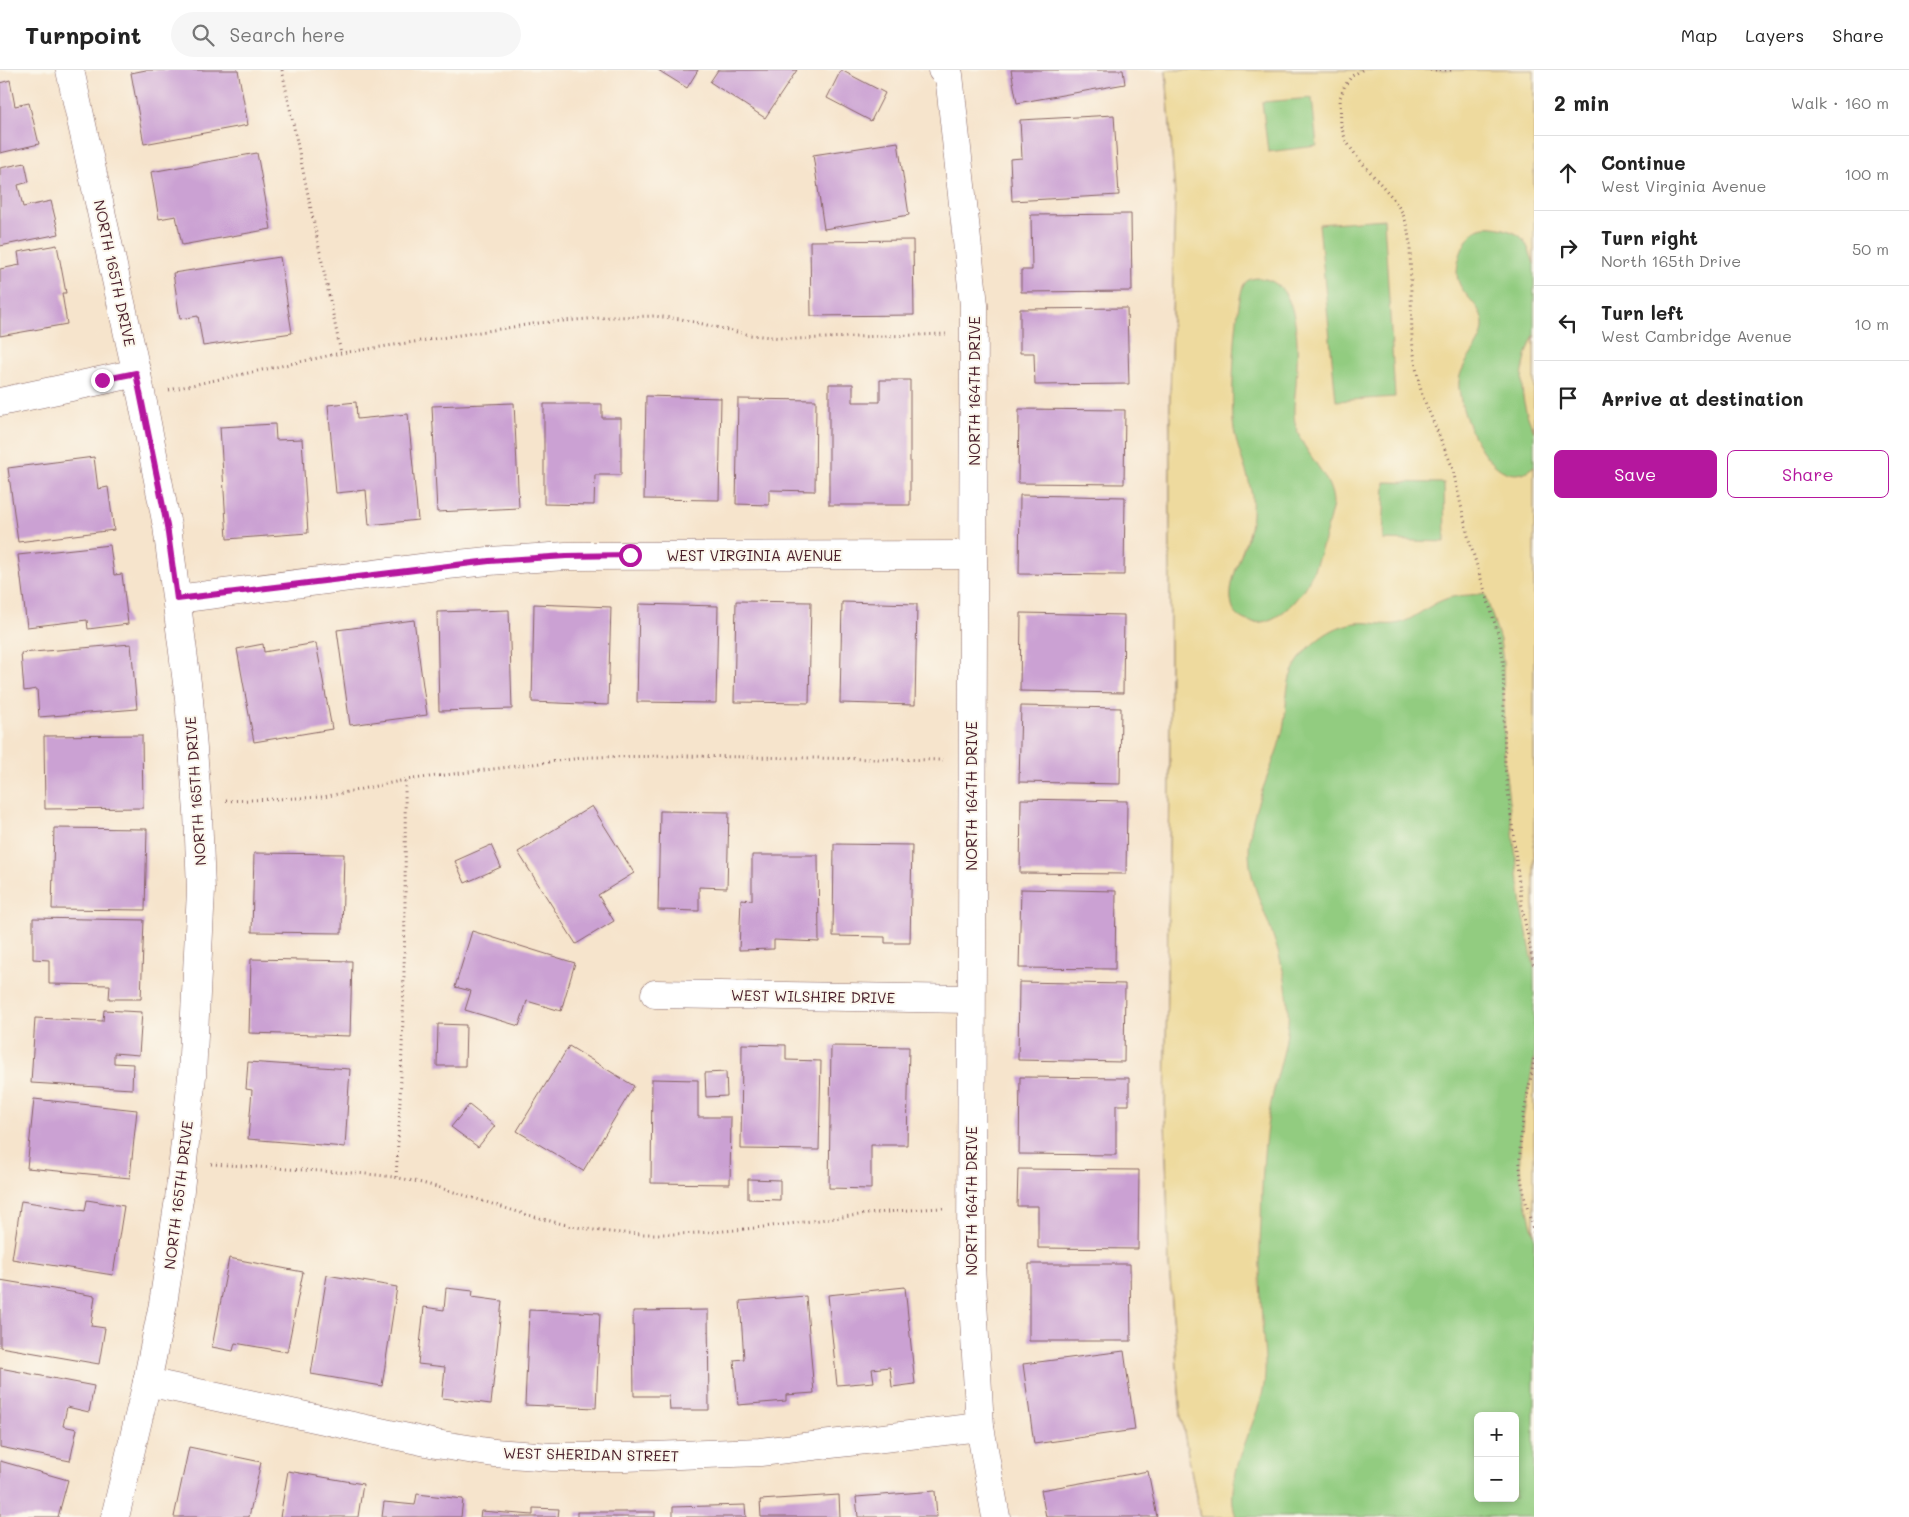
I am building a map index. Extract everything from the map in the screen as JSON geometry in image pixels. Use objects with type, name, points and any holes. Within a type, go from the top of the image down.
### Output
[{"type":"street","name":"NORTH 165TH DRIVE","points":[[70,70],[139,386],[167,526],[189,699],[198,803],[201,890],[192,1076],[163,1304],[147,1382],[114,1517]]},
{"type":"street","name":"NORTH 164TH DRIVE","points":[[945,72],[974,304],[970,999],[971,1265],[980,1427],[996,1517]]},
{"type":"street","points":[[0,402],[139,386]]},
{"type":"street","name":"WEST VIRGINIA AVENUE","points":[[177,599],[446,565],[566,556],[972,555]]},
{"type":"street","name":"WEST WILSHIRE DRIVE","points":[[655,994],[970,999]]},
{"type":"street","name":"WEST SHERIDAN STREET","points":[[147,1382],[436,1444],[494,1453],[552,1457],[625,1457],[760,1452],[980,1427]]},
{"type":"path","points":[[282,70],[341,353]]},
{"type":"path","points":[[1362,70],[1352,76],[1345,85],[1340,98],[1340,126],[1346,141],[1357,157],[1392,197],[1402,212],[1407,225],[1410,245],[1412,340],[1422,395],[1452,466],[1469,540],[1500,640],[1503,661],[1505,767],[1522,907],[1534,967]]},
{"type":"path","points":[[1430,70],[1451,70]]},
{"type":"path","points":[[139,386],[168,391],[341,353],[539,323],[612,317],[654,316],[681,319],[750,334],[793,339],[974,334]]},
{"type":"path","points":[[198,803],[323,797],[406,780],[589,757],[972,760]]},
{"type":"path","points":[[396,1177],[402,1071],[406,932],[406,780]]},
{"type":"path","points":[[1534,1059],[1521,1148],[1521,1176],[1534,1234]]},
{"type":"path","points":[[182,1164],[368,1173],[396,1177],[516,1212],[565,1224],[621,1233],[682,1234],[749,1228],[867,1213],[971,1207]]},
{"type":"green space","points":[[1166,70],[1534,70],[1534,1517],[1200,1517],[1181,1416],[1169,1265],[1165,1115],[1170,786],[1170,401],[1175,196]]},
{"type":"sand","points":[[1166,70],[1357,70],[1359,72],[1362,70],[1534,70],[1534,264],[1523,240],[1515,233],[1494,227],[1484,227],[1473,232],[1466,242],[1458,261],[1457,273],[1461,287],[1482,318],[1483,326],[1480,340],[1464,367],[1459,381],[1464,412],[1471,430],[1480,448],[1492,462],[1505,472],[1519,474],[1534,466],[1534,967],[1522,907],[1505,767],[1503,661],[1500,640],[1485,593],[1448,598],[1400,623],[1356,623],[1337,628],[1328,633],[1304,653],[1290,676],[1283,729],[1253,819],[1250,838],[1249,856],[1253,881],[1283,969],[1288,1023],[1268,1118],[1263,1162],[1260,1259],[1265,1365],[1264,1382],[1259,1405],[1236,1471],[1233,1503],[1236,1517],[1200,1517],[1181,1416],[1169,1265],[1165,1115],[1170,786],[1170,401],[1175,196]],"holes":[[[1312,98],[1317,146],[1268,152],[1262,102]],[[1384,219],[1395,397],[1336,401],[1319,224]],[[1259,278],[1273,282],[1284,291],[1291,305],[1297,338],[1294,411],[1296,427],[1305,447],[1329,485],[1333,505],[1318,559],[1305,586],[1282,613],[1262,622],[1251,622],[1239,617],[1233,609],[1231,595],[1235,572],[1251,525],[1252,514],[1252,494],[1236,440],[1233,422],[1233,373],[1236,327],[1242,291],[1245,283]],[[1385,482],[1444,483],[1445,542],[1383,540]]]},
{"type":"sand","points":[[1534,335],[1534,432],[1525,407],[1522,384],[1525,361]]},
{"type":"sand","points":[[1534,1059],[1534,1234],[1521,1177],[1520,1147]]},
{"type":"building","points":[[146,70],[238,70],[248,125],[144,144],[131,73]]},
{"type":"building","points":[[658,70],[698,70],[687,88]]},
{"type":"building","points":[[718,70],[797,70],[765,118],[710,82]]},
{"type":"building","points":[[841,70],[885,93],[871,121],[827,98]]},
{"type":"building","points":[[1011,70],[1123,70],[1125,84],[1017,103]]},
{"type":"building","points":[[10,80],[15,106],[29,103],[39,144],[0,153],[0,83]]},
{"type":"building","points":[[1114,115],[1119,195],[1012,201],[1010,159],[1022,158],[1020,120]]},
{"type":"building","points":[[898,142],[909,215],[824,229],[813,155]]},
{"type":"building","points":[[257,153],[271,229],[182,245],[176,216],[159,219],[151,172]]},
{"type":"building","points":[[25,163],[29,182],[18,185],[23,207],[51,201],[59,234],[0,246],[0,168]]},
{"type":"building","points":[[1131,214],[1132,291],[1021,292],[1021,270],[1032,270],[1031,215]]},
{"type":"building","points":[[913,240],[914,315],[811,316],[810,241]]},
{"type":"building","points":[[57,245],[66,293],[62,293],[67,324],[0,336],[0,269],[20,265],[18,252]]},
{"type":"building","points":[[280,257],[292,333],[203,346],[198,316],[180,319],[173,273]]},
{"type":"building","points":[[1127,308],[1129,384],[1035,385],[1034,353],[1020,353],[1020,309]]},
{"type":"building","points":[[880,380],[910,380],[910,505],[829,505],[829,384],[853,384],[853,402],[880,402]]},
{"type":"building","points":[[646,396],[721,398],[719,500],[644,499]]},
{"type":"building","points":[[738,399],[816,400],[815,491],[769,490],[769,505],[736,504]]},
{"type":"building","points":[[356,402],[357,419],[408,414],[418,520],[369,525],[366,490],[336,493],[328,405]]},
{"type":"building","points":[[514,403],[519,508],[437,512],[432,406]]},
{"type":"building","points":[[544,404],[602,404],[602,418],[621,418],[621,475],[595,475],[594,505],[544,504]]},
{"type":"building","points":[[1019,409],[1125,410],[1124,484],[1018,483]]},
{"type":"building","points":[[275,424],[276,440],[302,439],[308,533],[227,539],[220,427]]},
{"type":"building","points":[[94,457],[98,489],[108,487],[114,530],[18,542],[8,468]]},
{"type":"building","points":[[1020,495],[1125,497],[1124,575],[1019,574]]},
{"type":"building","points":[[110,545],[114,575],[122,574],[128,624],[88,629],[87,620],[27,627],[18,555]]},
{"type":"building","points":[[736,601],[811,602],[809,703],[734,702]]},
{"type":"building","points":[[842,602],[917,604],[915,705],[840,703]]},
{"type":"building","points":[[534,604],[611,607],[608,705],[532,702]]},
{"type":"building","points":[[639,604],[718,606],[716,703],[637,702]]},
{"type":"building","points":[[509,610],[512,709],[439,711],[437,612]]},
{"type":"building","points":[[1021,613],[1124,615],[1123,693],[1020,691]]},
{"type":"building","points":[[414,620],[427,715],[350,725],[337,630]]},
{"type":"building","points":[[316,643],[332,729],[254,742],[237,649],[263,644],[264,652]]},
{"type":"building","points":[[131,644],[137,709],[39,717],[37,689],[24,691],[21,653]]},
{"type":"building","points":[[1021,706],[1121,708],[1120,784],[1019,782]]},
{"type":"building","points":[[142,735],[143,808],[45,809],[44,736]]},
{"type":"building","points":[[1021,799],[1127,801],[1126,874],[1020,873]]},
{"type":"building","points":[[592,806],[634,873],[598,895],[614,921],[576,944],[518,852]]},
{"type":"building","points":[[660,811],[729,812],[727,888],[699,887],[699,911],[658,910]]},
{"type":"building","points":[[54,828],[147,829],[145,910],[52,909]]},
{"type":"building","points":[[834,844],[912,845],[910,943],[885,943],[885,937],[833,936]]},
{"type":"building","points":[[491,845],[501,867],[465,883],[455,861]]},
{"type":"building","points":[[254,853],[344,854],[342,933],[252,932]]},
{"type":"building","points":[[752,855],[818,855],[819,942],[774,940],[774,949],[739,950],[741,899],[752,900]]},
{"type":"building","points":[[1021,889],[1116,891],[1115,969],[1019,968]]},
{"type":"building","points":[[33,918],[144,920],[141,999],[109,999],[110,985],[49,984],[49,960],[33,959]]},
{"type":"building","points":[[472,931],[575,963],[561,1011],[527,1001],[519,1026],[465,1010],[471,991],[455,987]]},
{"type":"building","points":[[251,959],[352,961],[350,1036],[249,1033]]},
{"type":"building","points":[[1019,982],[1125,984],[1124,1062],[1018,1060]]},
{"type":"building","points":[[104,1010],[142,1012],[139,1055],[114,1053],[114,1063],[133,1064],[132,1089],[31,1083],[35,1018],[103,1021]]},
{"type":"building","points":[[438,1024],[466,1025],[465,1066],[437,1066]]},
{"type":"building","points":[[742,1044],[786,1045],[786,1060],[821,1061],[819,1150],[741,1149]]},
{"type":"building","points":[[569,1046],[634,1086],[583,1171],[517,1131]]},
{"type":"building","points":[[831,1046],[909,1047],[907,1145],[871,1145],[871,1189],[829,1188]]},
{"type":"building","points":[[248,1062],[350,1069],[345,1147],[248,1139],[252,1090],[246,1089]]},
{"type":"building","points":[[726,1072],[727,1096],[706,1097],[705,1073]]},
{"type":"building","points":[[1020,1077],[1129,1078],[1129,1105],[1116,1105],[1116,1155],[1019,1154]]},
{"type":"building","points":[[652,1079],[698,1080],[698,1117],[731,1117],[730,1184],[651,1183]]},
{"type":"building","points":[[34,1099],[137,1110],[130,1178],[27,1168]]},
{"type":"building","points":[[469,1105],[495,1126],[478,1147],[451,1127]]},
{"type":"building","points":[[1018,1169],[1139,1170],[1138,1249],[1038,1248],[1038,1206],[1017,1206]]},
{"type":"building","points":[[748,1179],[780,1180],[780,1200],[748,1199]]},
{"type":"building","points":[[87,1200],[124,1206],[113,1275],[12,1259],[21,1201],[85,1211]]},
{"type":"building","points":[[229,1258],[303,1272],[287,1352],[235,1343],[233,1351],[212,1347]]},
{"type":"building","points":[[1029,1264],[1130,1264],[1131,1341],[1029,1341]]},
{"type":"building","points":[[327,1275],[397,1287],[382,1386],[311,1374]]},
{"type":"building","points":[[0,1280],[95,1296],[91,1326],[105,1328],[99,1364],[0,1347]]},
{"type":"building","points":[[905,1287],[915,1384],[892,1387],[890,1367],[872,1369],[874,1382],[837,1385],[828,1295]]},
{"type":"building","points":[[446,1288],[473,1291],[472,1297],[502,1301],[491,1404],[442,1398],[445,1367],[418,1364],[424,1307],[444,1310]]},
{"type":"building","points":[[806,1296],[814,1393],[786,1395],[786,1401],[738,1405],[734,1360],[744,1359],[740,1301]]},
{"type":"building","points":[[529,1310],[600,1313],[596,1408],[525,1405]]},
{"type":"building","points":[[708,1310],[709,1410],[670,1410],[669,1396],[634,1396],[633,1311]]},
{"type":"building","points":[[1124,1351],[1135,1430],[1034,1444],[1023,1364]]},
{"type":"building","points":[[0,1368],[94,1386],[89,1412],[67,1407],[63,1426],[77,1429],[70,1461],[0,1447]]},
{"type":"building","points":[[189,1447],[261,1462],[249,1517],[174,1517]]},
{"type":"building","points":[[0,1461],[68,1480],[58,1517],[0,1517]]},
{"type":"building","points":[[288,1471],[363,1484],[358,1517],[280,1517]]},
{"type":"building","points":[[1148,1471],[1157,1517],[1046,1517],[1041,1490]]},
{"type":"building","points":[[935,1491],[937,1517],[858,1517],[856,1497]]},
{"type":"building","points":[[417,1494],[463,1499],[461,1517],[382,1517],[384,1502],[415,1505]]},
{"type":"building","points":[[839,1495],[840,1517],[761,1517],[760,1500]]},
{"type":"building","points":[[745,1505],[746,1517],[673,1517],[673,1507]]},
{"type":"building","points":[[533,1508],[559,1509],[558,1517],[480,1517],[481,1511],[533,1515]]},
{"type":"building","points":[[577,1512],[655,1512],[655,1517],[577,1517]]},
{"type":"route","points":[[102,380],[136,373],[155,458],[177,599],[437,566],[566,556],[630,555]]}]
